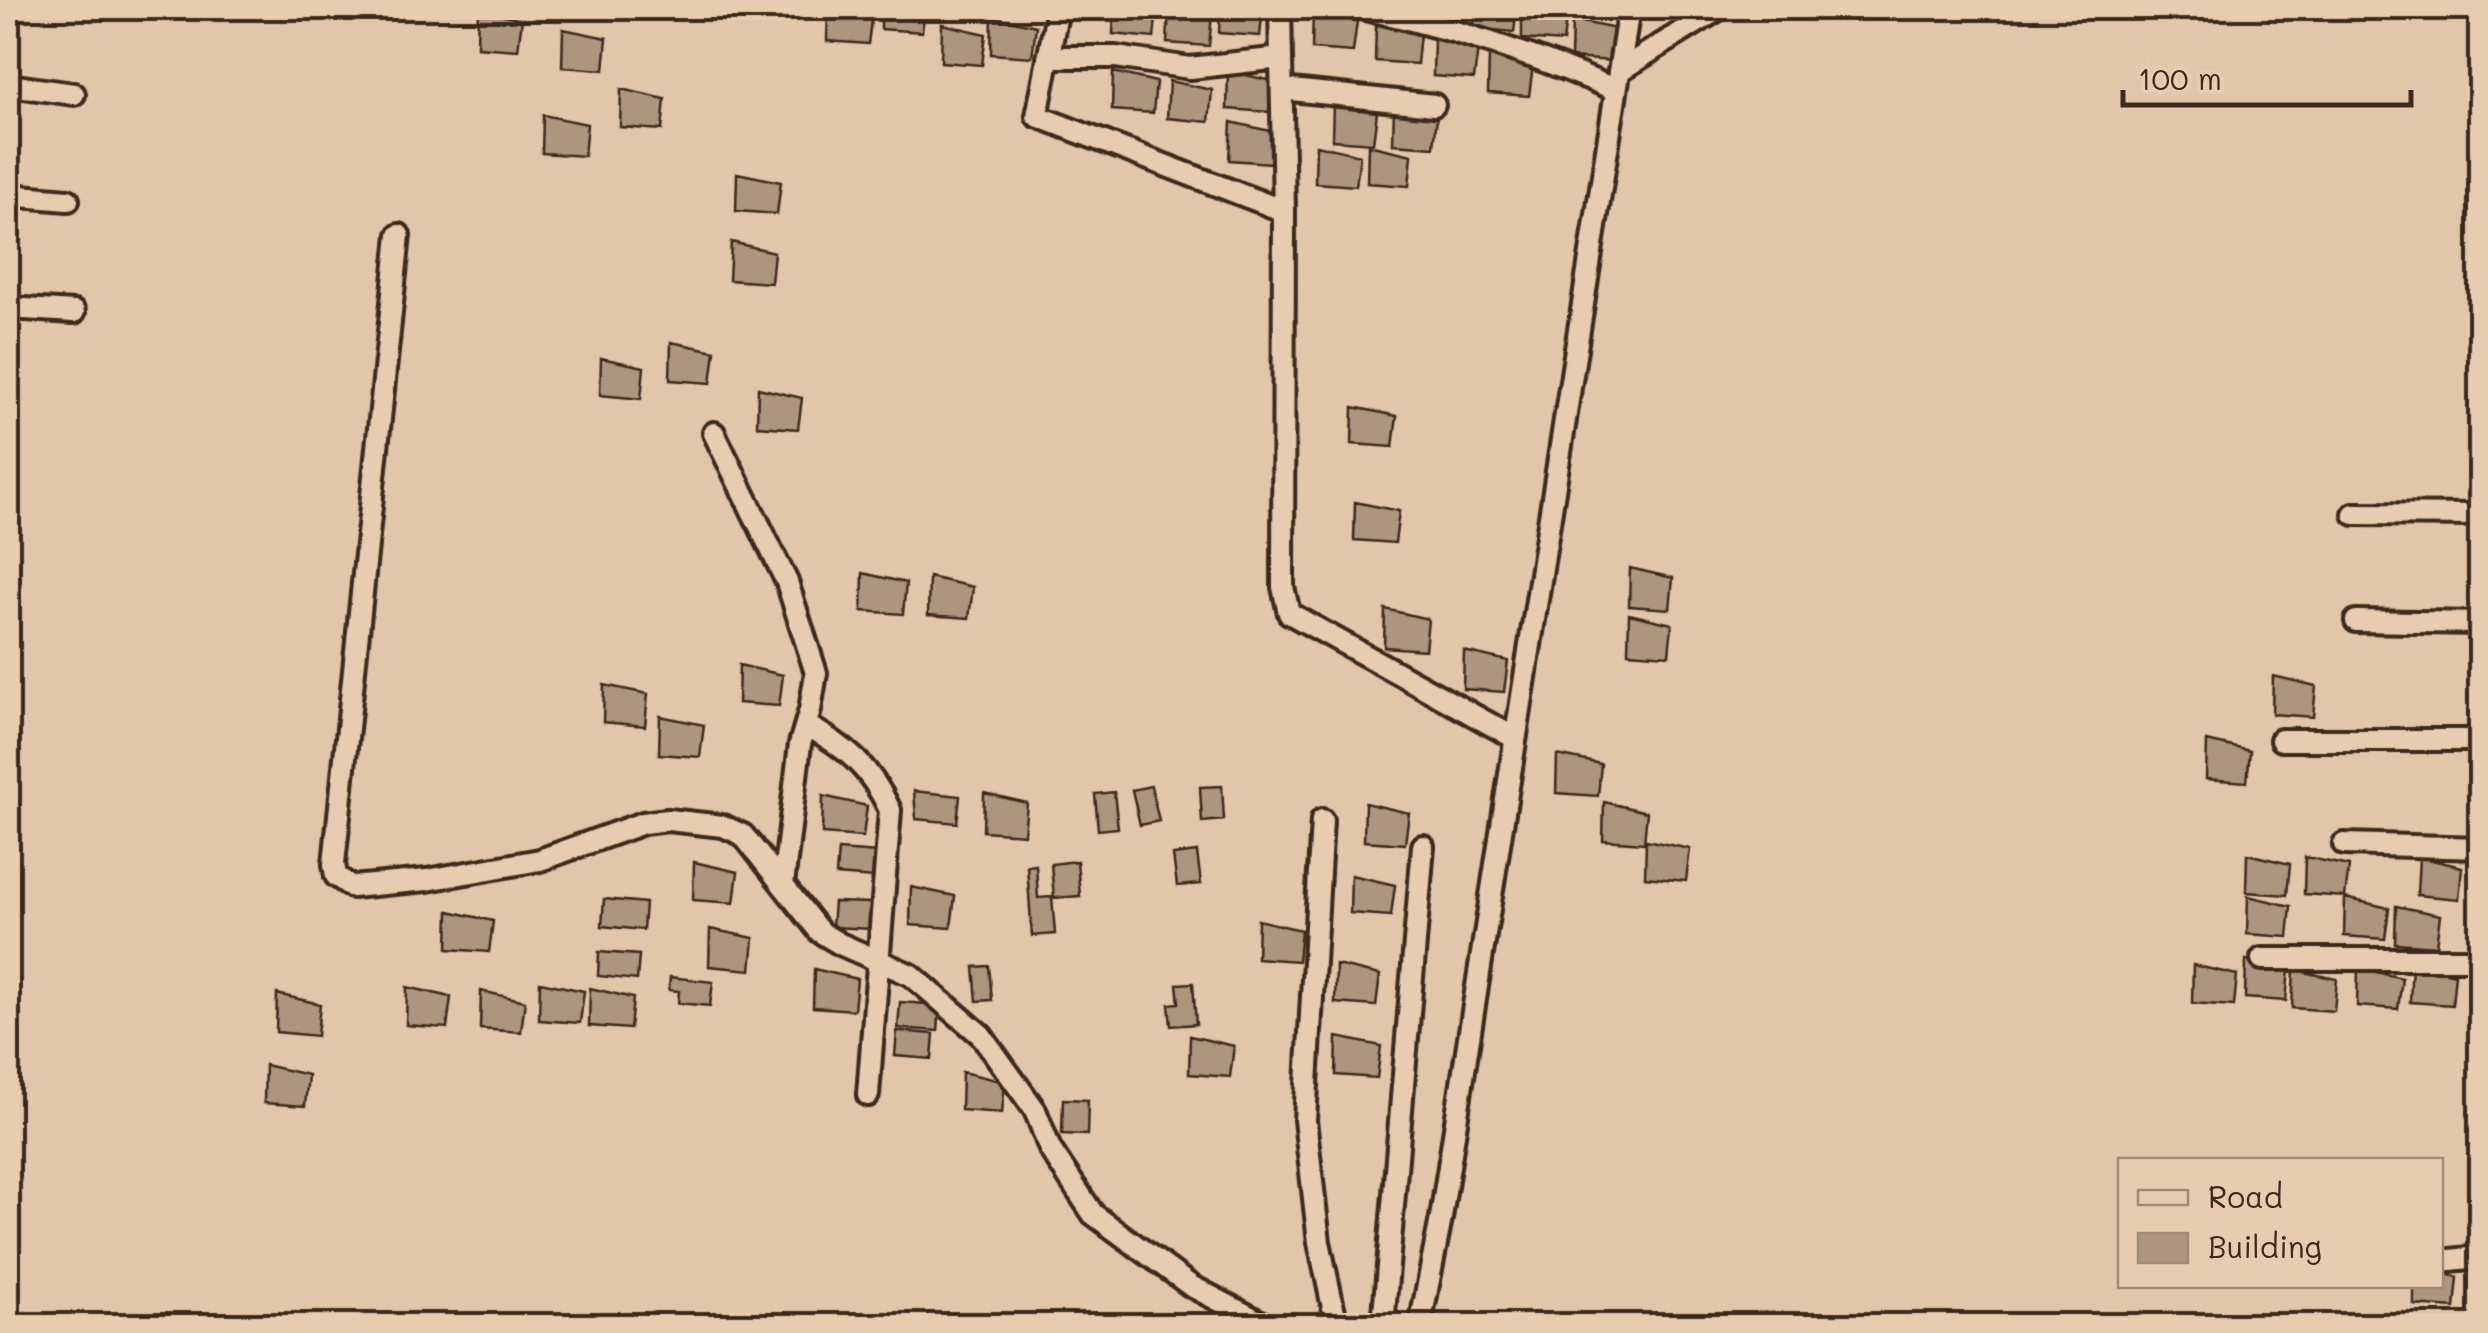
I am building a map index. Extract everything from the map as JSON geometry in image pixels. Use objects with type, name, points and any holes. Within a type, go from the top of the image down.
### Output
[{"type":"street","points":[[1058,8],[1037,116],[1284,210]]},
{"type":"street","points":[[1280,8],[1284,587],[1289,612],[1515,738]]},
{"type":"street","points":[[1362,8],[1617,81]]},
{"type":"street","points":[[1420,1326],[1441,1218],[1628,8]]},
{"type":"street","points":[[1617,81],[1720,8]]},
{"type":"street","points":[[1048,57],[1116,57],[1190,68],[1282,58]]},
{"type":"street","points":[[8,85],[74,94]]},
{"type":"street","points":[[1282,88],[1434,105]]},
{"type":"street","points":[[8,195],[68,200]]},
{"type":"street","points":[[398,234],[334,864],[336,876],[352,887],[427,880],[540,860],[642,823],[668,820],[722,826],[743,835],[820,932],[911,975],[981,1035],[1035,1110],[1050,1150],[1093,1214],[1191,1286],[1268,1326]]},
{"type":"street","points":[[8,308],[74,312]]},
{"type":"street","points":[[714,433],[787,582],[816,673],[796,772],[783,885]]},
{"type":"street","points":[[2354,514],[2480,515]]},
{"type":"street","points":[[2356,620],[2480,623]]},
{"type":"street","points":[[806,725],[838,742],[872,775],[890,810],[868,1095]]},
{"type":"street","points":[[2281,740],[2480,740]]},
{"type":"street","points":[[1322,820],[1305,1120],[1319,1242],[1337,1326]]},
{"type":"street","points":[[2344,844],[2480,848]]},
{"type":"street","points":[[1383,1326],[1423,846]]},
{"type":"street","points":[[2262,959],[2480,959]]},
{"type":"street","points":[[2443,1261],[2480,1257]]},
{"type":"building","points":[[828,8],[872,13],[868,44],[827,41]]},
{"type":"building","points":[[881,8],[925,8],[922,32],[881,29]]},
{"type":"building","points":[[943,8],[985,8],[984,16],[943,13]]},
{"type":"building","points":[[1114,8],[1157,8],[1154,38],[1113,34]]},
{"type":"building","points":[[1169,8],[1212,14],[1209,46],[1167,43]]},
{"type":"building","points":[[1220,8],[1263,8],[1260,36],[1219,33]]},
{"type":"building","points":[[1474,8],[1517,8],[1514,32],[1473,28]]},
{"type":"building","points":[[1522,8],[1567,11],[1563,42],[1522,39]]},
{"type":"building","points":[[1577,8],[1619,8],[1618,15],[1576,12]]},
{"type":"building","points":[[478,9],[522,19],[518,50],[477,47]]},
{"type":"building","points":[[1313,11],[1357,21],[1353,52],[1312,49]]},
{"type":"building","points":[[992,16],[1036,26],[1032,57],[991,54]]},
{"type":"building","points":[[1572,20],[1616,29],[1613,61],[1571,58]]},
{"type":"building","points":[[1376,23],[1420,33],[1417,64],[1375,61]]},
{"type":"building","points":[[942,24],[986,34],[982,65],[941,62]]},
{"type":"building","points":[[563,29],[607,38],[604,70],[562,67]]},
{"type":"building","points":[[1434,38],[1478,48],[1474,79],[1433,76]]},
{"type":"building","points":[[1489,55],[1533,65],[1529,96],[1488,93]]},
{"type":"building","points":[[1228,71],[1272,81],[1269,112],[1227,109]]},
{"type":"building","points":[[1113,72],[1156,82],[1153,113],[1112,110]]},
{"type":"building","points":[[1169,81],[1212,90],[1209,122],[1167,118]]},
{"type":"building","points":[[621,89],[665,99],[662,130],[620,127]]},
{"type":"building","points":[[1333,102],[1377,112],[1373,143],[1332,140]]},
{"type":"building","points":[[1394,106],[1437,116],[1434,147],[1393,144]]},
{"type":"building","points":[[543,115],[587,124],[584,156],[542,153]]},
{"type":"building","points":[[1231,122],[1274,132],[1271,163],[1229,160]]},
{"type":"building","points":[[1316,145],[1360,155],[1356,186],[1315,183]]},
{"type":"building","points":[[1368,145],[1412,155],[1409,186],[1367,183]]},
{"type":"building","points":[[737,173],[781,182],[777,214],[736,211]]},
{"type":"building","points":[[731,242],[774,252],[771,283],[729,280]]},
{"type":"building","points":[[671,342],[715,351],[711,383],[670,380]]},
{"type":"building","points":[[601,358],[644,367],[641,399],[600,395]]},
{"type":"building","points":[[758,388],[802,398],[798,429],[757,426]]},
{"type":"building","points":[[1353,407],[1397,416],[1393,447],[1352,444]]},
{"type":"building","points":[[1355,502],[1399,511],[1395,543],[1354,540]]},
{"type":"building","points":[[1630,568],[1673,578],[1670,609],[1629,606]]},
{"type":"building","points":[[863,573],[906,583],[903,614],[862,611]]},
{"type":"building","points":[[929,577],[973,587],[969,618],[928,615]]},
{"type":"building","points":[[1385,609],[1428,619],[1425,650],[1384,647]]},
{"type":"building","points":[[1629,614],[1672,624],[1669,655],[1628,652]]},
{"type":"building","points":[[1464,651],[1508,661],[1504,692],[1463,689]]},
{"type":"building","points":[[739,665],[783,675],[779,706],[738,703]]},
{"type":"building","points":[[2273,676],[2316,686],[2313,717],[2272,714]]},
{"type":"building","points":[[604,685],[648,694],[645,726],[603,722]]},
{"type":"building","points":[[660,716],[704,725],[700,757],[659,754]]},
{"type":"building","points":[[2207,741],[2250,751],[2247,782],[2206,779]]},
{"type":"building","points":[[1557,755],[1601,764],[1598,796],[1556,793]]},
{"type":"building","points":[[1151,786],[1159,821],[1140,825],[1132,790]]},
{"type":"building","points":[[1222,786],[1224,820],[1202,822],[1200,787]]},
{"type":"building","points":[[914,791],[960,796],[957,823],[916,819]]},
{"type":"building","points":[[1114,792],[1118,828],[1098,830],[1095,794]]},
{"type":"building","points":[[984,793],[1027,803],[1024,834],[983,831]]},
{"type":"building","points":[[823,796],[867,806],[863,837],[822,834]]},
{"type":"building","points":[[1604,802],[1647,812],[1644,843],[1603,840]]},
{"type":"building","points":[[1365,803],[1409,813],[1405,844],[1364,841]]},
{"type":"building","points":[[1646,840],[1690,849],[1686,881],[1645,877]]},
{"type":"building","points":[[838,850],[878,853],[875,878],[836,875]]},
{"type":"building","points":[[1197,852],[1201,884],[1177,886],[1173,855]]},
{"type":"building","points":[[2247,854],[2290,864],[2287,895],[2246,892]]},
{"type":"building","points":[[2305,857],[2349,866],[2345,897],[2304,894]]},
{"type":"building","points":[[2419,857],[2462,867],[2459,899],[2417,895]]},
{"type":"building","points":[[1077,861],[1080,896],[1054,898],[1051,864]]},
{"type":"building","points":[[694,862],[738,872],[734,903],[693,900]]},
{"type":"building","points":[[1036,865],[1038,898],[1052,897],[1055,934],[1032,936],[1027,866]]},
{"type":"building","points":[[1351,875],[1395,885],[1391,916],[1350,913]]},
{"type":"building","points":[[911,887],[955,896],[951,928],[910,925]]},
{"type":"building","points":[[2248,896],[2291,906],[2288,937],[2247,934]]},
{"type":"building","points":[[2345,898],[2389,908],[2385,939],[2344,936]]},
{"type":"building","points":[[604,899],[645,903],[643,930],[602,926]]},
{"type":"building","points":[[834,902],[873,903],[871,929],[832,927]]},
{"type":"building","points":[[2396,906],[2440,915],[2436,946],[2395,943]]},
{"type":"building","points":[[449,911],[493,921],[489,952],[448,949]]},
{"type":"building","points":[[1258,920],[1301,930],[1298,961],[1257,958]]},
{"type":"building","points":[[710,929],[754,938],[751,970],[709,966]]},
{"type":"building","points":[[599,952],[639,955],[637,980],[598,976]]},
{"type":"building","points":[[2246,960],[2289,969],[2286,1001],[2245,998]]},
{"type":"building","points":[[2412,964],[2455,974],[2452,1005],[2410,1002]]},
{"type":"building","points":[[1336,965],[1380,975],[1376,1006],[1335,1003]]},
{"type":"building","points":[[2193,965],[2237,975],[2234,1006],[2192,1003]]},
{"type":"building","points":[[989,966],[992,1000],[977,1001],[974,967]]},
{"type":"building","points":[[2358,968],[2402,978],[2398,1009],[2357,1006]]},
{"type":"building","points":[[814,969],[857,979],[854,1010],[813,1007]]},
{"type":"building","points":[[2294,970],[2337,979],[2334,1011],[2292,1008]]},
{"type":"building","points":[[670,977],[713,982],[710,1006],[678,1003],[679,991],[669,990]]},
{"type":"building","points":[[540,982],[584,991],[580,1023],[539,1020]]},
{"type":"building","points":[[1193,983],[1196,1024],[1171,1026],[1169,1004],[1179,1003],[1177,984]]},
{"type":"building","points":[[407,987],[451,997],[447,1028],[406,1025]]},
{"type":"building","points":[[590,988],[633,998],[630,1029],[589,1026]]},
{"type":"building","points":[[481,991],[525,1001],[521,1032],[480,1029]]},
{"type":"building","points":[[277,994],[320,1004],[317,1036],[276,1032]]},
{"type":"building","points":[[900,1002],[940,1005],[938,1031],[898,1028]]},
{"type":"building","points":[[897,1031],[934,1034],[932,1059],[895,1056]]},
{"type":"building","points":[[1190,1036],[1234,1046],[1230,1077],[1189,1074]]},
{"type":"building","points":[[1337,1037],[1381,1046],[1377,1078],[1336,1075]]},
{"type":"building","points":[[265,1065],[308,1075],[305,1106],[264,1103]]},
{"type":"building","points":[[962,1072],[1005,1082],[1002,1113],[961,1110]]},
{"type":"building","points":[[1063,1099],[1088,1100],[1087,1135],[1062,1134]]},
{"type":"building","points":[[2443,1274],[2458,1277],[2455,1308],[2414,1305],[2414,1288],[2443,1288]]}]
